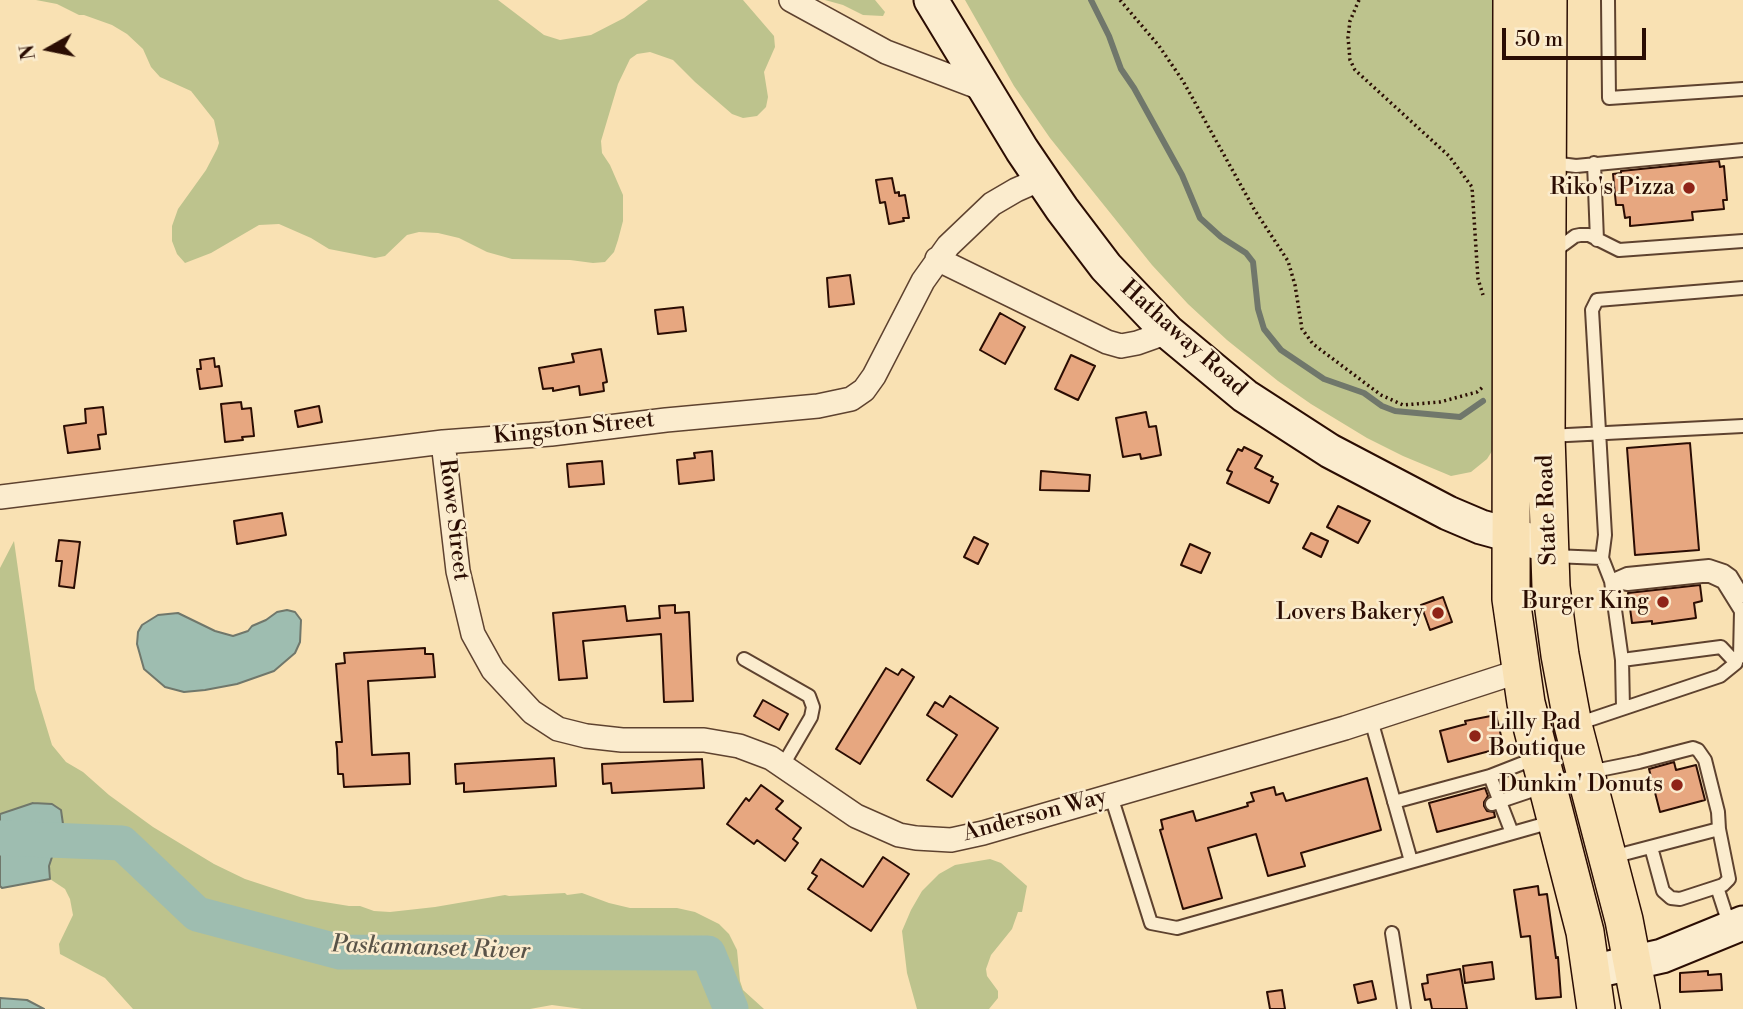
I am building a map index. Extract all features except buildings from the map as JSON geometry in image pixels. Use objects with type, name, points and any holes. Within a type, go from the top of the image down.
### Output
[{"type":"main road","name":"Hathaway Road","points":[[931,0],[1041,179],[1106,267],[1168,332],[1245,396],[1329,451],[1448,513],[1549,551]]},
{"type":"main road","name":"State Road","points":[[1512,0],[1511,600],[1520,671],[1585,932],[1596,1009]]},
{"type":"main road","name":"State Road","points":[[1548,0],[1546,436],[1549,551],[1555,624],[1573,725],[1634,964],[1641,1009]]},
{"type":"main road","points":[[1591,972],[1662,956],[1737,925]]},
{"type":"street","points":[[791,0],[886,52],[986,90]]},
{"type":"street","name":"Kingston Street","points":[[0,497],[443,442],[551,434],[818,406],[850,399],[864,390],[883,360],[937,258],[959,233],[992,204],[1041,179]]},
{"type":"street","points":[[937,258],[1107,342],[1121,346],[1168,332]]},
{"type":"street","name":"Rowe Street","points":[[443,442],[463,598]]},
{"type":"street","name":"Anderson Way","points":[[463,598],[474,634],[493,670],[532,712],[558,729],[586,736],[622,740],[722,742],[755,751],[783,765],[856,816],[884,830],[916,838],[943,840],[967,837],[1371,720],[1520,671]]},
{"type":"lane","points":[[1608,0],[1609,98],[1743,89]]},
{"type":"lane","points":[[1547,162],[1576,166],[1743,150]]},
{"type":"lane","points":[[1594,163],[1597,240]]},
{"type":"lane","points":[[1546,257],[1575,236],[1589,235],[1619,250],[1743,241]]},
{"type":"lane","points":[[1623,708],[1622,660],[1611,581],[1602,558],[1605,535],[1592,310],[1597,300],[1743,288]]},
{"type":"lane","points":[[1546,436],[1743,426]]},
{"type":"lane","points":[[1549,551],[1602,558]]},
{"type":"lane","points":[[1611,581],[1627,574],[1709,566],[1731,576],[1743,596]]},
{"type":"lane","points":[[1573,725],[1720,676],[1740,657],[1741,611],[1723,582],[1710,576],[1628,584],[1611,581]]},
{"type":"lane","points":[[1622,660],[1721,647],[1740,657]]},
{"type":"lane","points":[[744,659],[810,696],[813,708],[811,717],[783,765]]},
{"type":"lane","points":[[1371,720],[1411,861]]},
{"type":"lane","points":[[1496,802],[1547,788],[1584,773],[1687,749],[1699,750],[1705,760],[1718,812],[1718,830],[1729,873],[1727,883],[1680,899],[1666,895],[1651,848]]},
{"type":"lane","points":[[1394,802],[1490,776],[1547,788]]},
{"type":"lane","points":[[1490,776],[1496,802],[1512,833]]},
{"type":"lane","points":[[1111,796],[1151,923],[1177,928],[1512,833],[1547,788]]},
{"type":"lane","points":[[1608,859],[1718,830]]},
{"type":"lane","points":[[1717,887],[1737,925]]},
{"type":"lane","points":[[1392,933],[1404,1009]]},
{"type":"path","points":[[1120,0],[1159,46],[1183,81],[1250,202],[1289,261],[1296,285],[1302,329],[1312,344],[1381,395],[1403,405],[1440,402],[1477,391],[1482,389],[1487,376]]},
{"type":"path","points":[[1359,0],[1350,21],[1348,37],[1350,60],[1355,70],[1449,156],[1472,187],[1478,279],[1485,306]]},
{"type":"green space","points":[[36,0],[498,0],[544,35],[560,40],[591,35],[624,18],[648,0],[743,0],[774,36],[775,47],[764,72],[768,97],[766,107],[757,116],[743,118],[732,114],[673,60],[650,52],[637,54],[630,59],[618,84],[601,141],[602,153],[623,195],[623,221],[618,240],[614,252],[605,262],[512,259],[487,252],[459,238],[419,232],[407,235],[385,256],[375,258],[329,249],[279,224],[259,225],[211,253],[185,263],[177,254],[172,241],[172,226],[178,209],[206,170],[217,149],[219,143],[214,120],[191,91],[160,77],[151,67],[143,49],[127,34],[112,25],[79,15],[57,4]]},
{"type":"green space","points":[[825,0],[875,0],[885,12],[883,16],[863,15]]},
{"type":"green space","points":[[965,0],[1500,0],[1494,448],[1487,459],[1471,472],[1451,476],[1403,456],[1311,404],[1227,340],[1188,304],[1152,265],[1050,138],[1014,86]]},
{"type":"green space","points":[[14,541],[35,689],[52,745],[66,762],[83,772],[153,827],[214,864],[245,879],[306,899],[360,906],[374,911],[435,907],[505,895],[582,893],[630,908],[677,908],[695,912],[719,924],[729,934],[737,950],[743,990],[764,1009],[582,1009],[552,1005],[530,1009],[133,1009],[105,978],[60,954],[59,944],[73,915],[65,889],[50,879],[49,866],[63,824],[0,814],[0,568]]},
{"type":"green space","points":[[990,859],[1001,863],[1027,886],[1022,912],[1018,912],[1012,929],[991,955],[986,969],[987,976],[998,991],[998,998],[989,1009],[917,1009],[907,973],[902,931],[911,910],[922,891],[939,874],[955,865]]},
{"type":"shaded area","points":[[277,612],[295,612],[301,620],[300,642],[295,653],[274,671],[237,684],[184,692],[165,687],[144,669],[137,644],[138,632],[142,625],[158,615],[178,613],[215,631],[233,636],[248,631]]},
{"type":"shaded area","points":[[33,803],[52,804],[61,810],[63,824],[49,866],[50,879],[2,888],[0,814]]},
{"type":"shaded area","points":[[0,998],[27,1000],[44,1009],[0,1009]]},
{"type":"waterway","points":[[1091,0],[1109,36],[1121,69],[1182,175],[1200,218],[1221,237],[1246,253],[1253,262],[1258,309],[1264,329],[1281,350],[1324,379],[1364,393],[1382,406],[1395,411],[1460,417],[1483,401]]},
{"type":"waterway","name":"Paskamanset River","points":[[0,838],[122,843],[197,914],[340,952],[708,953],[731,1009]]},
{"type":"place","name":"Riko's Pizza","points":[[1689,188]]},
{"type":"place","name":"Burger King","points":[[1663,602]]},
{"type":"place","name":"Lovers Bakery","points":[[1438,613]]},
{"type":"place","name":"Lilly Pad Boutique","points":[[1475,736]]},
{"type":"place","name":"Dunkin' Donuts","points":[[1677,785]]}]
